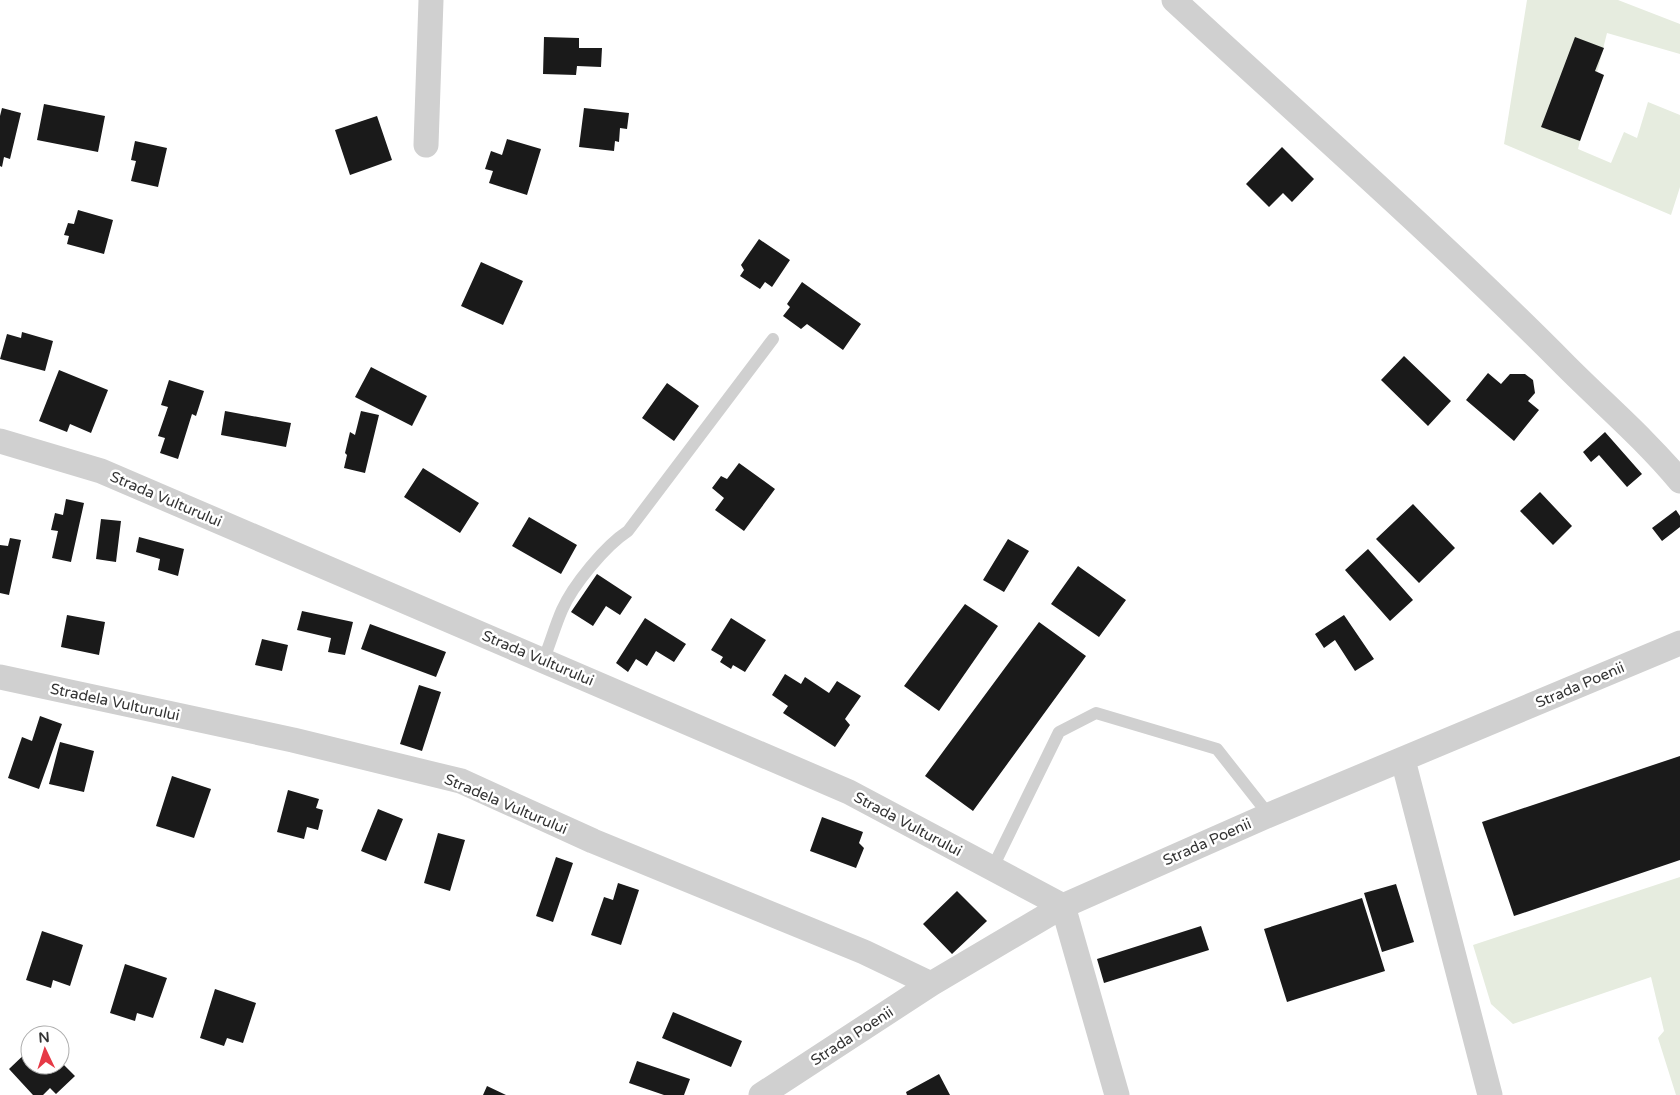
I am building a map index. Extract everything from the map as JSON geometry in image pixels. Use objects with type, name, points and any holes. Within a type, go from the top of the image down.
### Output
[{"type":"street","points":[[426,145],[431,0]]},
{"type":"street","points":[[1174,0],[1494,293],[1654,450],[1680,481]]},
{"type":"street","name":"Strada Vulturului","points":[[0,441],[101,470],[849,792],[1063,906]]},
{"type":"street","name":"Strada Poenii","points":[[761,1095],[931,984],[1063,906],[1270,815],[1680,643]]},
{"type":"street","name":"Stradela Vulturului","points":[[0,677],[293,740],[461,781],[593,841],[864,952],[931,984]]},
{"type":"street","points":[[1402,760],[1490,1095]]},
{"type":"street","points":[[1063,906],[1117,1095]]},
{"type":"lane","points":[[543,661],[563,609],[590,569],[613,541],[628,531],[772,339]]},
{"type":"lane","points":[[992,869],[1059,732],[1096,713],[1217,748],[1270,815]]},
{"type":"shaded area","points":[[1527,0],[1618,0],[1680,24],[1680,54],[1607,33],[1578,149],[1611,163],[1624,132],[1637,138],[1648,102],[1680,115],[1680,187],[1671,215],[1504,144]]},
{"type":"shaded area","points":[[1680,877],[1680,1095],[1676,1095],[1658,1038],[1664,1031],[1651,977],[1513,1024],[1491,1004],[1473,945]]},
{"type":"building","points":[[544,37],[579,38],[579,48],[602,48],[601,67],[577,66],[576,75],[543,74]]},
{"type":"building","points":[[1575,37],[1604,48],[1595,71],[1604,75],[1580,141],[1541,127]]},
{"type":"building","points":[[44,104],[105,116],[98,152],[37,140]]},
{"type":"building","points":[[2,108],[21,113],[10,159],[4,157],[2,167],[0,166],[0,116]]},
{"type":"building","points":[[584,108],[629,113],[627,129],[620,128],[619,142],[615,141],[614,151],[579,147]]},
{"type":"building","points":[[377,116],[392,160],[350,175],[335,130]]},
{"type":"building","points":[[507,139],[541,149],[527,195],[489,183],[493,171],[485,169],[491,151],[502,155]]},
{"type":"building","points":[[135,141],[167,148],[158,187],[131,181],[136,161],[131,160]]},
{"type":"building","points":[[1282,147],[1314,179],[1292,202],[1283,193],[1269,207],[1246,184]]},
{"type":"building","points":[[78,210],[113,220],[104,254],[67,244],[69,236],[64,235],[68,223],[74,224]]},
{"type":"building","points":[[759,239],[790,260],[772,287],[765,282],[760,289],[740,276],[744,270],[741,265]]},
{"type":"building","points":[[481,262],[523,281],[503,325],[461,306]]},
{"type":"building","points":[[802,282],[861,324],[843,350],[807,324],[801,329],[783,316],[790,307],[787,304]]},
{"type":"building","points":[[22,332],[53,341],[45,371],[0,359],[7,334],[21,338]]},
{"type":"building","points":[[1404,356],[1451,401],[1428,426],[1381,380]]},
{"type":"building","points":[[371,367],[427,396],[412,426],[355,397]]},
{"type":"building","points":[[59,370],[108,390],[91,433],[70,424],[67,432],[39,421]]},
{"type":"building","points":[[1488,373],[1501,384],[1510,374],[1525,374],[1533,380],[1535,393],[1528,401],[1539,410],[1514,441],[1466,400]]},
{"type":"building","points":[[169,380],[204,391],[196,416],[192,414],[178,459],[160,453],[165,438],[158,436],[168,407],[161,405]]},
{"type":"building","points":[[667,383],[699,406],[674,441],[642,418]]},
{"type":"building","points":[[225,411],[291,423],[286,447],[221,435]]},
{"type":"building","points":[[361,411],[379,415],[365,473],[344,468],[350,432],[355,435]]},
{"type":"building","points":[[1605,432],[1642,474],[1627,487],[1599,455],[1591,462],[1583,452]]},
{"type":"building","points":[[739,463],[775,489],[744,531],[715,510],[724,498],[712,488],[721,476],[727,479]]},
{"type":"building","points":[[423,468],[479,503],[460,533],[404,497]]},
{"type":"building","points":[[1540,492],[1572,526],[1553,545],[1520,511]]},
{"type":"building","points":[[66,499],[84,503],[71,562],[52,558],[58,531],[51,530],[55,513],[63,515]]},
{"type":"building","points":[[1413,504],[1455,548],[1419,583],[1376,539]]},
{"type":"building","points":[[1676,510],[1680,516],[1680,527],[1662,541],[1652,528]]},
{"type":"building","points":[[529,517],[577,545],[561,574],[512,546]]},
{"type":"building","points":[[101,519],[121,521],[116,562],[96,559]]},
{"type":"building","points":[[139,537],[184,549],[178,576],[158,570],[160,559],[136,552]]},
{"type":"building","points":[[10,538],[21,540],[9,595],[0,593],[0,545],[8,546]]},
{"type":"building","points":[[1008,539],[1029,551],[1004,592],[983,580]]},
{"type":"building","points":[[1368,549],[1413,600],[1390,621],[1345,570]]},
{"type":"building","points":[[1078,566],[1126,600],[1099,637],[1051,604]]},
{"type":"building","points":[[597,574],[632,597],[620,615],[606,606],[593,626],[571,612]]},
{"type":"building","points":[[965,604],[998,626],[939,711],[904,686]]},
{"type":"building","points":[[302,611],[353,622],[345,655],[328,652],[331,638],[297,630]]},
{"type":"building","points":[[67,615],[105,622],[99,655],[61,647]]},
{"type":"building","points":[[1344,615],[1374,659],[1355,671],[1335,640],[1324,648],[1315,634]]},
{"type":"building","points":[[645,618],[686,644],[674,662],[656,651],[647,666],[636,659],[628,672],[616,663]]},
{"type":"building","points":[[731,618],[766,640],[745,672],[733,665],[731,669],[720,662],[723,657],[711,650]]},
{"type":"building","points":[[1039,622],[1086,656],[973,811],[925,776]]},
{"type":"building","points":[[370,624],[446,652],[436,677],[361,649]]},
{"type":"building","points":[[262,639],[288,645],[282,671],[255,665]]},
{"type":"building","points":[[785,674],[801,684],[805,677],[829,693],[837,681],[861,696],[845,719],[850,725],[835,747],[783,713],[788,706],[772,695]]},
{"type":"building","points":[[419,685],[441,692],[422,751],[400,744]]},
{"type":"building","points":[[40,716],[62,724],[39,789],[8,778],[22,737],[32,741]]},
{"type":"building","points":[[60,742],[94,751],[84,792],[49,784]]},
{"type":"building","points":[[1680,756],[1680,860],[1514,916],[1482,822]]},
{"type":"building","points":[[172,776],[211,789],[194,838],[156,826]]},
{"type":"building","points":[[288,790],[319,799],[316,808],[323,810],[318,830],[307,827],[304,839],[277,832]]},
{"type":"building","points":[[378,809],[403,819],[386,861],[361,851]]},
{"type":"building","points":[[822,817],[863,832],[859,843],[864,848],[856,868],[810,851]]},
{"type":"building","points":[[438,833],[465,840],[450,891],[424,883]]},
{"type":"building","points":[[556,857],[573,863],[553,922],[536,916]]},
{"type":"building","points":[[618,883],[639,890],[621,945],[591,935],[604,897],[613,900]]},
{"type":"building","points":[[1396,884],[1414,942],[1382,952],[1364,893]]},
{"type":"building","points":[[957,891],[987,921],[952,954],[923,924]]},
{"type":"building","points":[[1362,898],[1385,971],[1287,1002],[1264,929]]},
{"type":"building","points":[[1201,926],[1209,950],[1104,983],[1097,959]]},
{"type":"building","points":[[42,931],[83,945],[70,986],[53,980],[51,988],[26,980]]},
{"type":"building","points":[[125,964],[167,978],[153,1018],[137,1013],[135,1021],[110,1013]]},
{"type":"building","points":[[215,989],[256,1003],[243,1043],[227,1038],[224,1046],[200,1038]]},
{"type":"building","points":[[673,1012],[742,1041],[731,1067],[662,1038]]},
{"type":"building","points":[[20,1059],[20,1075],[70,1075],[70,1071],[75,1076],[56,1094],[50,1088],[43,1095],[33,1095],[9,1069]]},
{"type":"building","points":[[637,1061],[690,1079],[684,1095],[664,1095],[629,1083]]},
{"type":"building","points":[[939,1074],[950,1095],[907,1095],[906,1092]]},
{"type":"building","points":[[487,1086],[506,1095],[483,1095]]}]
